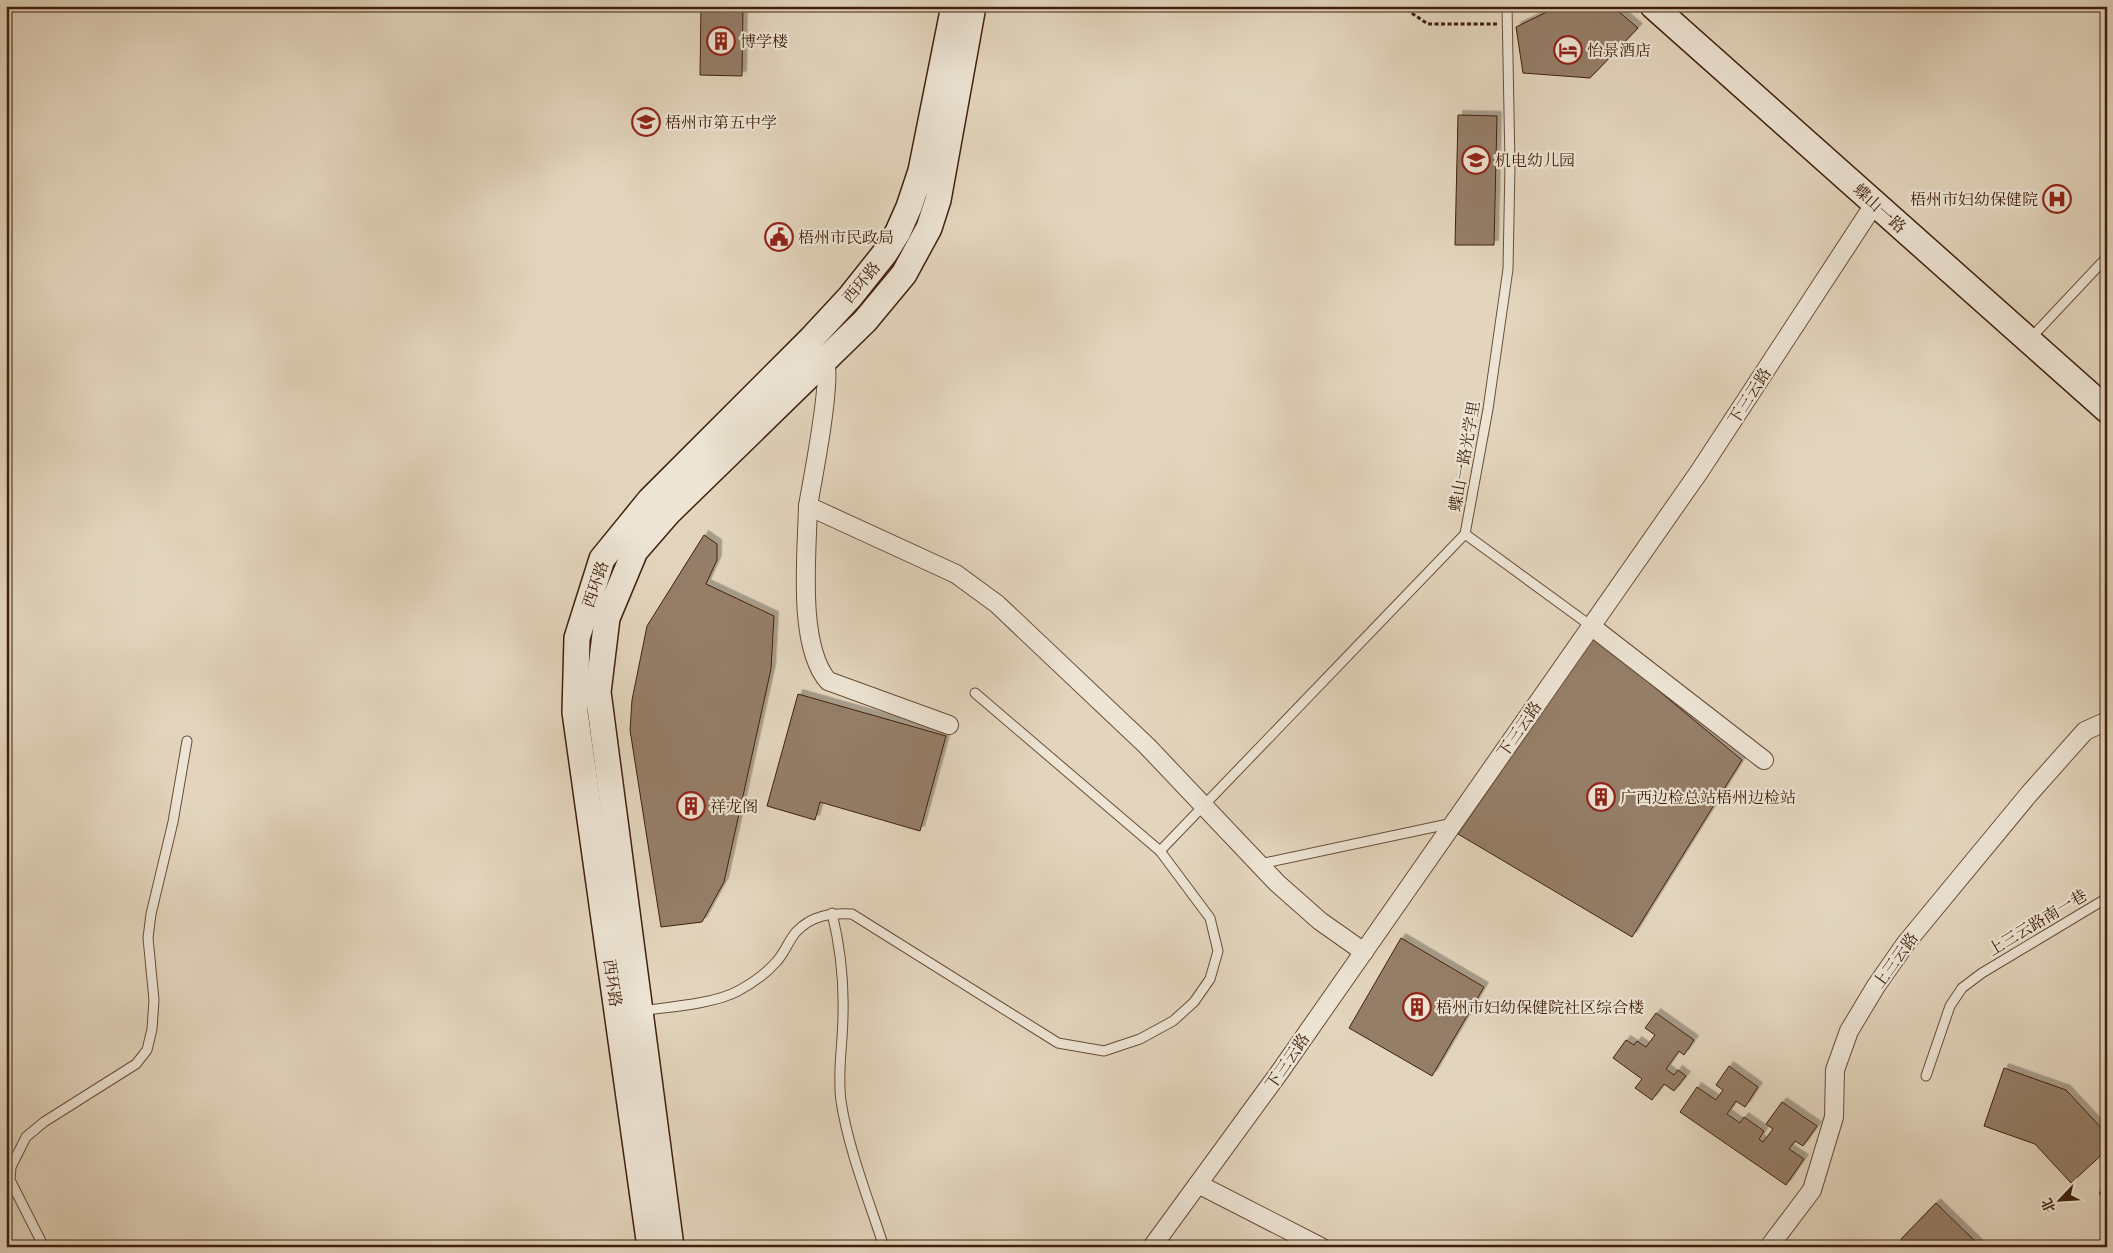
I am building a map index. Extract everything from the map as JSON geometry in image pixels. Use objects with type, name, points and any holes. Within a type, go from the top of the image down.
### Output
[{"type":"main road","name":"西环路","points":[[650,1247],[575,712],[577,638],[602,559],[650,500],[811,339],[850,297],[885,253],[898,232],[909,208],[921,171],[954,6]]},
{"type":"main road","name":"西环路","points":[[671,1247],[598,692],[607,618],[635,552],[668,513],[865,321],[904,274],[929,228],[938,200],[973,6]]},
{"type":"main road","name":"蝶山一路","points":[[1653,6],[2107,410]]},
{"type":"street","name":"下三云路","points":[[1152,1247],[1279,1073],[1699,472],[1875,203]]},
{"type":"street","points":[[811,339],[826,359],[826,391],[808,506],[806,599],[809,632],[813,654],[819,671],[828,682],[949,725]]},
{"type":"street","points":[[808,506],[956,574],[997,604],[1147,746],[1278,883],[1320,921],[1364,952]]},
{"type":"street","points":[[1591,626],[1764,760]]},
{"type":"street","name":"上三云路","points":[[1768,1247],[1812,1190],[1834,1117],[1835,1070],[1849,1031],[1876,986],[1906,943],[2029,794],[2085,731],[2107,721]]},
{"type":"street","points":[[1198,1184],[1321,1247]]},
{"type":"lane","name":"蝶山一路光学里","points":[[1160,852],[1465,534],[1488,408],[1508,269],[1510,165],[1507,6]]},
{"type":"lane","points":[[2029,340],[2107,257]]},
{"type":"lane","points":[[1465,534],[1591,626]]},
{"type":"lane","points":[[640,1011],[710,1000],[736,992],[762,977],[779,959],[796,932],[814,919],[832,913],[852,914],[1058,1043],[1104,1051],[1140,1039],[1173,1021],[1194,1002],[1210,979],[1218,951],[1210,918],[1160,852],[975,692]]},
{"type":"lane","points":[[44,1247],[10,1180],[11,1167],[26,1137],[44,1122],[136,1064],[147,1050],[152,1029],[154,1000],[148,938],[151,914],[173,822],[187,742]]},
{"type":"lane","points":[[1260,864],[1454,822]]},
{"type":"lane","name":"上三云路南一巷","points":[[1926,1076],[1950,1006],[1962,988],[1982,973],[2107,898]]},
{"type":"lane","points":[[832,913],[840,944],[843,1014],[839,1060],[841,1102],[850,1141],[884,1247]]},
{"type":"path","points":[[1401,6],[1428,24],[1508,24]]},
{"type":"building","name":"博学楼","points":[[701,6],[743,6],[742,76],[700,75]]},
{"type":"building","name":"怡景酒店","points":[[1559,6],[1612,6],[1638,28],[1590,78],[1523,73],[1516,27]]},
{"type":"building","points":[[1458,115],[1497,116],[1494,245],[1455,245]]},
{"type":"building","name":"祥龙阁","points":[[704,535],[717,544],[717,560],[706,584],[774,616],[771,669],[724,882],[702,922],[661,927],[630,730],[632,700],[647,626]]},
{"type":"building","name":"广西边检总站梧州边检站","points":[[1594,637],[1742,760],[1632,937],[1458,834]]},
{"type":"building","points":[[798,694],[946,736],[920,831],[820,802],[815,820],[767,806]]},
{"type":"building","name":"梧州市妇幼保健院社区综合楼","points":[[1401,938],[1484,987],[1432,1076],[1349,1028]]},
{"type":"building","points":[[1656,1013],[1694,1040],[1684,1055],[1679,1051],[1666,1069],[1674,1075],[1678,1070],[1686,1076],[1674,1091],[1664,1084],[1652,1100],[1635,1088],[1642,1079],[1613,1058],[1626,1040],[1634,1045],[1637,1041],[1646,1047],[1655,1035],[1645,1028]]},
{"type":"building","points":[[1729,1066],[1758,1087],[1745,1107],[1736,1101],[1727,1114],[1740,1123],[1744,1117],[1764,1131],[1759,1139],[1763,1142],[1773,1129],[1766,1124],[1782,1102],[1817,1126],[1803,1146],[1795,1141],[1789,1149],[1804,1159],[1786,1185],[1680,1112],[1697,1087],[1716,1100],[1723,1090],[1716,1085]]},
{"type":"building","points":[[2004,1068],[2066,1090],[2107,1134],[2107,1150],[2071,1183],[2035,1144],[1984,1126]]},
{"type":"building","points":[[2107,1185],[2107,1201],[2099,1193]]},
{"type":"building","points":[[1936,1203],[1981,1247],[1908,1247],[1901,1239]]},
{"type":"place","name":"博学楼","points":[[721,41]]},
{"type":"place","name":"怡景酒店","points":[[1568,50]]},
{"type":"place","name":"梧州市第五中学","points":[[646,122]]},
{"type":"place","name":"机电幼儿园","points":[[1476,160]]},
{"type":"place","name":"梧州市妇幼保健院","points":[[2057,199]]},
{"type":"place","name":"梧州市民政局","points":[[779,237]]},
{"type":"place","name":"广西边检总站梧州边检站","points":[[1601,797]]},
{"type":"place","name":"祥龙阁","points":[[691,806]]},
{"type":"place","name":"梧州市妇幼保健院社区综合楼","points":[[1417,1007]]}]
